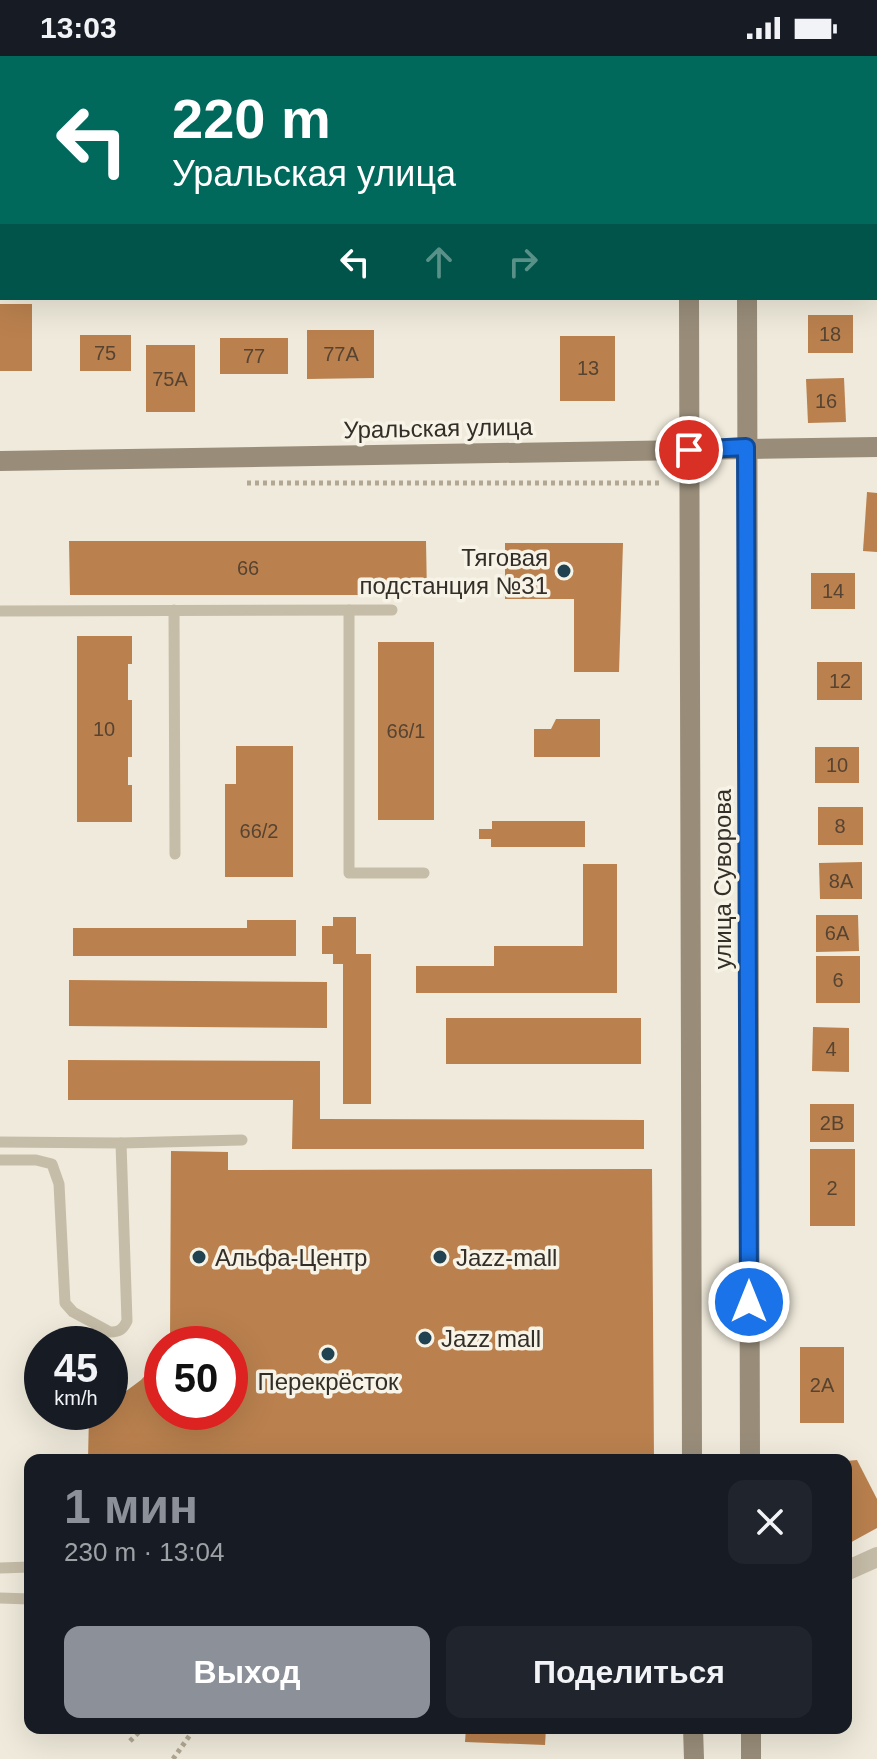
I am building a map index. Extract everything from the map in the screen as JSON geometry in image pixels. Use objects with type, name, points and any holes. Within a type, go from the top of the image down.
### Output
[{"type":"main road","name":"улица Суворова","points":[[689,300],[692,1454]]},
{"type":"main road","name":"улица Суворова","points":[[747,300],[750,1454]]},
{"type":"main road","name":"Уральская улица","points":[[0,461],[877,447]]},
{"type":"main road","points":[[693,1734],[694,1759]]},
{"type":"main road","points":[[751,1734],[751,1759]]},
{"type":"street","points":[[852,1568],[877,1557]]},
{"type":"lane","points":[[174,610],[175,854]]},
{"type":"lane","points":[[349,610],[349,873],[424,873]]},
{"type":"lane","points":[[0,611],[392,610]]},
{"type":"lane","points":[[0,1142],[242,1140]]},
{"type":"lane","points":[[55,1143],[52,1164],[59,1184],[65,1303],[73,1312],[110,1332],[117,1332],[123,1329],[127,1321],[121,1143]]},
{"type":"lane","points":[[0,1160],[48,1161],[52,1164]]},
{"type":"lane","points":[[0,1568],[24,1567]]},
{"type":"lane","points":[[0,1598],[24,1599]]},
{"type":"path","points":[[236,483],[662,483]]},
{"type":"path","points":[[130,1741],[137,1734]]},
{"type":"path","points":[[173,1759],[191,1734]]},
{"type":"building","points":[[0,304],[32,304],[32,371],[0,371]]},
{"type":"building","points":[[808,315],[853,315],[853,353],[808,353]]},
{"type":"building","points":[[307,330],[374,330],[374,378],[307,379]]},
{"type":"building","points":[[80,335],[131,335],[131,371],[80,371]]},
{"type":"building","points":[[560,336],[615,336],[615,401],[560,401]]},
{"type":"building","points":[[220,338],[288,338],[288,374],[220,374]]},
{"type":"building","points":[[146,345],[195,345],[195,412],[146,412]]},
{"type":"building","points":[[844,378],[846,422],[808,423],[806,379]]},
{"type":"building","points":[[867,492],[877,493],[877,552],[863,551]]},
{"type":"building","points":[[69,541],[426,541],[427,595],[70,595]]},
{"type":"building","name":"Тяговая подстанция №31","points":[[505,543],[623,543],[619,672],[574,672],[574,599],[505,599]]},
{"type":"building","points":[[811,573],[855,573],[855,609],[811,609]]},
{"type":"building","points":[[77,636],[132,636],[128,700],[132,700],[132,757],[128,757],[128,785],[132,785],[132,822],[77,822]]},
{"type":"building","points":[[378,642],[434,642],[434,820],[378,820]]},
{"type":"building","points":[[817,662],[862,662],[862,700],[817,700]]},
{"type":"building","points":[[556,719],[600,719],[600,757],[534,757],[534,729],[551,729]]},
{"type":"building","points":[[236,746],[293,746],[293,877],[225,877],[225,784],[236,784]]},
{"type":"building","points":[[815,747],[859,747],[859,783],[815,783]]},
{"type":"building","points":[[818,807],[863,807],[863,845],[818,845]]},
{"type":"building","points":[[492,821],[585,821],[585,847],[491,847],[491,839],[479,839],[479,829],[492,829]]},
{"type":"building","points":[[862,862],[862,899],[820,899],[819,863]]},
{"type":"building","points":[[583,864],[617,864],[617,993],[416,993],[416,966],[494,966],[494,946],[583,946]]},
{"type":"building","points":[[816,915],[858,915],[859,951],[816,952]]},
{"type":"building","points":[[333,917],[356,917],[356,954],[371,954],[371,1104],[343,1104],[343,964],[333,964],[333,954],[322,954],[322,926],[333,926]]},
{"type":"building","points":[[247,920],[296,920],[296,956],[73,956],[73,928],[247,928]]},
{"type":"building","points":[[816,956],[860,956],[860,1003],[816,1003]]},
{"type":"building","points":[[69,980],[327,982],[327,1028],[69,1026]]},
{"type":"building","points":[[446,1018],[641,1018],[641,1064],[446,1064]]},
{"type":"building","points":[[813,1027],[849,1028],[849,1072],[812,1071]]},
{"type":"building","points":[[68,1060],[320,1061],[320,1119],[644,1120],[644,1149],[292,1149],[293,1100],[68,1100]]},
{"type":"building","points":[[810,1104],[854,1104],[854,1142],[810,1142]]},
{"type":"building","points":[[810,1149],[855,1149],[855,1226],[810,1226]]},
{"type":"building","name":"Jazz-mall","points":[[171,1151],[228,1152],[228,1170],[652,1169],[654,1454],[88,1454],[89,1430],[128,1430],[128,1390],[144,1377],[144,1430],[248,1430],[248,1326],[170,1326]]},
{"type":"building","points":[[800,1347],[844,1347],[844,1423],[800,1423]]},
{"type":"building","points":[[852,1460],[857,1460],[877,1499],[877,1528],[852,1542]]},
{"type":"building","points":[[466,1734],[546,1734],[545,1745],[465,1742]]},
{"type":"place","name":"Тяговая подстанция №31","points":[[564,571]]},
{"type":"place","name":"Альфа-Центр","points":[[199,1257]]},
{"type":"place","name":"Jazz-mall","points":[[440,1257]]},
{"type":"place","name":"Jazz mall","points":[[425,1338]]},
{"type":"place","name":"Перекрёсток","points":[[328,1354]]},
{"type":"route","points":[[689,450],[746,447],[749,1302]]}]
